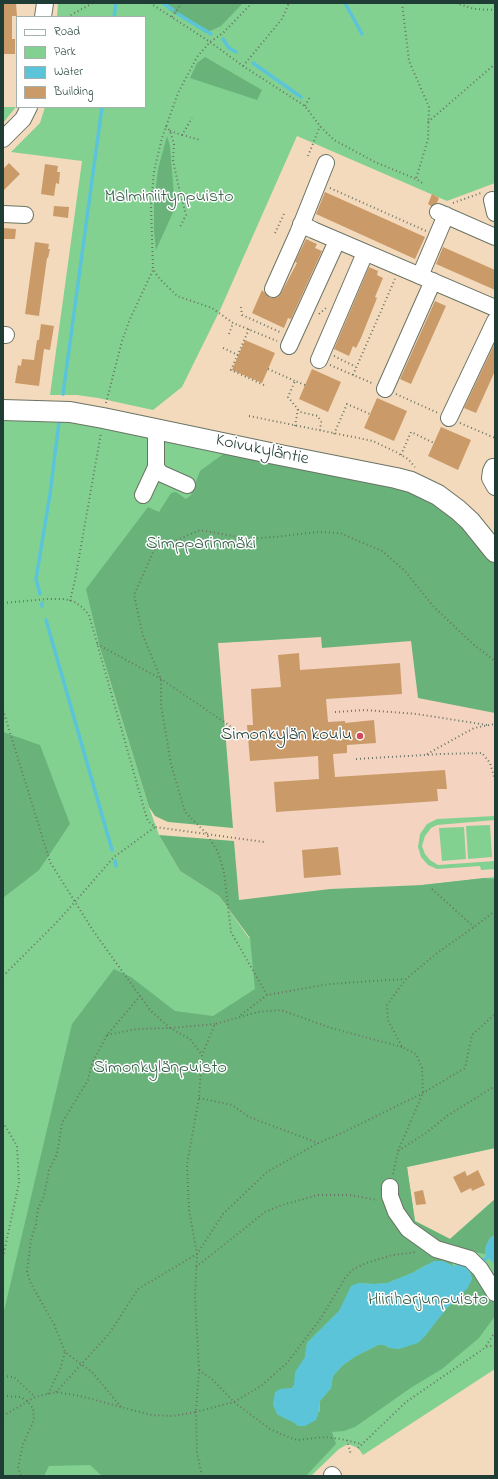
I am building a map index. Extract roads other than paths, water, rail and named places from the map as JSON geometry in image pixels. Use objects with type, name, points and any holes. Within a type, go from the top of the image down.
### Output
[{"type":"main road","name":"Koivukyläntie","points":[[3,410],[104,412],[156,429],[411,482],[438,495],[458,510],[470,521],[495,552]]},
{"type":"street","points":[[43,16],[45,3]]},
{"type":"street","points":[[3,139],[23,119],[28,108]]},
{"type":"street","points":[[273,289],[326,163]]},
{"type":"street","points":[[385,389],[426,278],[444,211],[495,237]]},
{"type":"street","points":[[3,214],[25,215]]},
{"type":"street","points":[[301,224],[495,308]]},
{"type":"street","points":[[289,346],[337,240]]},
{"type":"street","points":[[319,360],[365,253]]},
{"type":"street","points":[[449,418],[495,321]]},
{"type":"street","points":[[144,495],[156,467],[156,429]]},
{"type":"street","points":[[156,467],[160,472],[187,485]]},
{"type":"street","points":[[495,467],[493,467],[491,471],[490,478],[495,487]]},
{"type":"street","points":[[390,1186],[392,1203],[396,1212],[408,1228],[436,1249],[470,1259],[480,1269],[495,1293]]},
{"type":"water","points":[[495,1235],[495,1265],[485,1254],[486,1246],[490,1238]]},
{"type":"water","points":[[434,1261],[443,1261],[453,1266],[461,1263],[467,1264],[472,1279],[467,1289],[447,1308],[418,1343],[399,1349],[378,1345],[356,1356],[343,1365],[333,1376],[331,1388],[320,1401],[316,1420],[305,1426],[298,1426],[277,1414],[273,1404],[275,1392],[280,1389],[292,1388],[294,1385],[295,1372],[305,1357],[307,1343],[339,1311],[351,1286],[358,1283],[387,1283],[412,1273]]},
{"type":"waterway","points":[[114,16],[116,3]]},
{"type":"waterway","points":[[163,3],[173,10]]},
{"type":"waterway","points":[[345,3],[362,34]]},
{"type":"waterway","points":[[178,14],[211,34]]},
{"type":"waterway","points":[[223,39],[229,48],[236,52]]},
{"type":"waterway","points":[[253,63],[301,97]]},
{"type":"waterway","points":[[63,394],[102,108]]},
{"type":"waterway","points":[[40,594],[36,579],[50,494],[59,422]]},
{"type":"waterway","points":[[46,620],[112,850]]},
{"type":"waterway","points":[[115,861],[116,866]]},
{"type":"waterway","points":[[480,1262],[488,1257]]},
{"type":"place","name":"Simonkylän koulu","points":[[360,736]]},
{"type":"park label","name":"Malminiitynpuisto","points":[[169,198]]},
{"type":"park label","name":"Simpparinmäki","points":[[201,545]]},
{"type":"park label","name":"Simonkylänpuisto","points":[[160,1069]]},
{"type":"park label","name":"Hiiriharjunpuisto","points":[[428,1301]]}]
